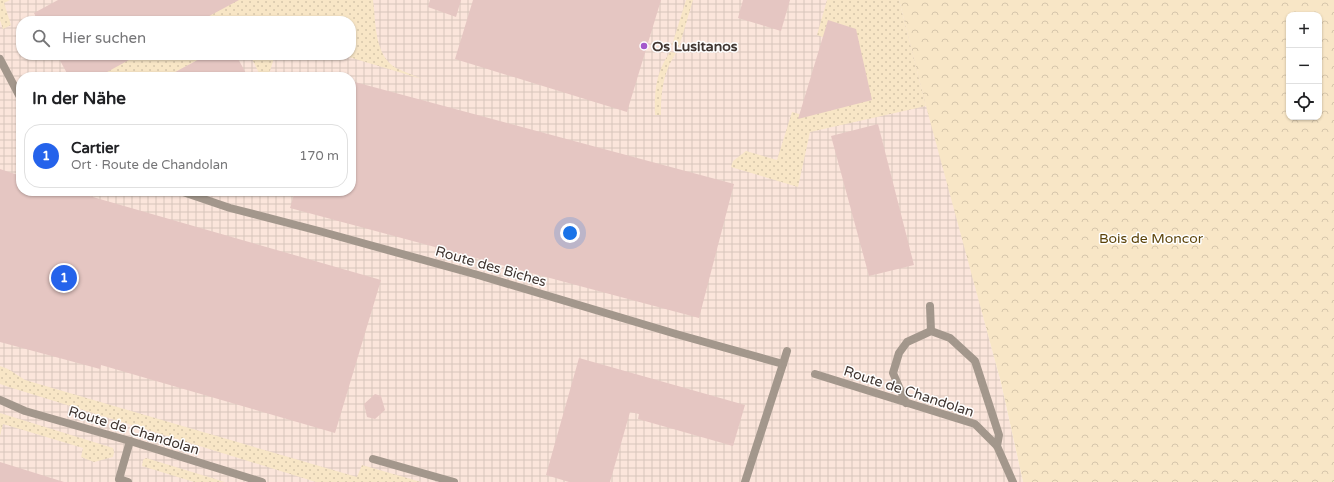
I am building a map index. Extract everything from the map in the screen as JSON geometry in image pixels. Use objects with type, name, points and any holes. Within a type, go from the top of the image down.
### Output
[{"type":"street","points":[[0,59],[16,89]]},
{"type":"street","name":"Route des Biches","points":[[195,196],[230,208],[478,275],[783,364]]},
{"type":"street","points":[[930,306],[931,331]]},
{"type":"street","points":[[906,403],[893,372],[899,353],[908,342],[931,331],[950,338],[974,361],[999,436],[997,446]]},
{"type":"street","points":[[745,482],[787,351]]},
{"type":"street","name":"Route de Chandolan","points":[[814,374],[975,424],[997,446],[1013,482]]},
{"type":"street","name":"Route de Chandolan","points":[[0,400],[25,411],[130,441],[262,482]]},
{"type":"street","points":[[128,482],[119,479],[130,441]]},
{"type":"street","points":[[373,459],[454,482]]},
{"type":"shaded area","points":[[0,0],[899,0],[1001,383],[1023,482],[0,482]]},
{"type":"green space","points":[[0,0],[10,0],[4,3],[11,25],[3,29],[0,20]]},
{"type":"green space","points":[[224,0],[373,0],[377,37],[384,55],[396,68],[422,79],[356,59],[356,16],[196,16]]},
{"type":"green space","points":[[686,0],[693,0],[679,47],[672,45]]},
{"type":"green space","points":[[827,0],[899,0],[926,106],[810,132],[798,187],[731,167],[733,161],[746,151],[777,160],[792,112],[806,116],[828,39],[817,35]]},
{"type":"green space","name":"Bois de Moncor","points":[[899,0],[1334,0],[1334,482],[1023,482],[1001,383]]},
{"type":"green space","points":[[670,52],[676,53],[668,68],[664,82],[661,115],[655,115],[657,82],[665,60]]},
{"type":"green space","points":[[117,60],[198,60],[175,72],[96,72]]},
{"type":"green space","points":[[252,60],[273,60],[270,72],[258,72]]},
{"type":"green space","points":[[0,366],[8,369],[25,380],[357,477],[362,465],[421,482],[316,482],[0,384]]},
{"type":"green space","points":[[0,413],[113,448],[113,457],[94,462],[81,457],[83,448],[3,424],[0,436]]},
{"type":"green space","points":[[146,458],[225,482],[194,482],[142,466],[143,460]]},
{"type":"building","points":[[58,0],[239,0],[209,16],[36,16],[34,13]]},
{"type":"building","points":[[430,0],[461,0],[456,17],[428,7]]},
{"type":"building","points":[[473,0],[661,0],[627,112],[455,59]]},
{"type":"building","points":[[743,0],[790,0],[781,31],[738,18]]},
{"type":"building","points":[[828,20],[856,29],[872,100],[798,119]]},
{"type":"building","points":[[60,60],[129,60],[107,72],[66,72]]},
{"type":"building","points":[[198,60],[239,60],[245,72],[175,72]]},
{"type":"building","points":[[356,82],[734,184],[699,318],[290,208],[294,196],[356,196]]},
{"type":"building","points":[[878,124],[914,265],[869,276],[831,136]]},
{"type":"building","points":[[0,169],[16,174],[16,196],[89,196],[381,280],[335,433],[101,365],[100,369],[0,342]]},
{"type":"building","points":[[579,358],[745,405],[733,446],[638,419],[639,414],[630,412],[610,482],[569,482],[546,475]]},
{"type":"building","points":[[375,394],[381,396],[385,410],[375,419],[367,417],[364,404]]},
{"type":"building","points":[[0,462],[64,482],[0,482]]},
{"type":"place","name":"Os Lusitanos","points":[[644,46]]},
{"type":"place","name":"Cartier","points":[[64,278]]}]
